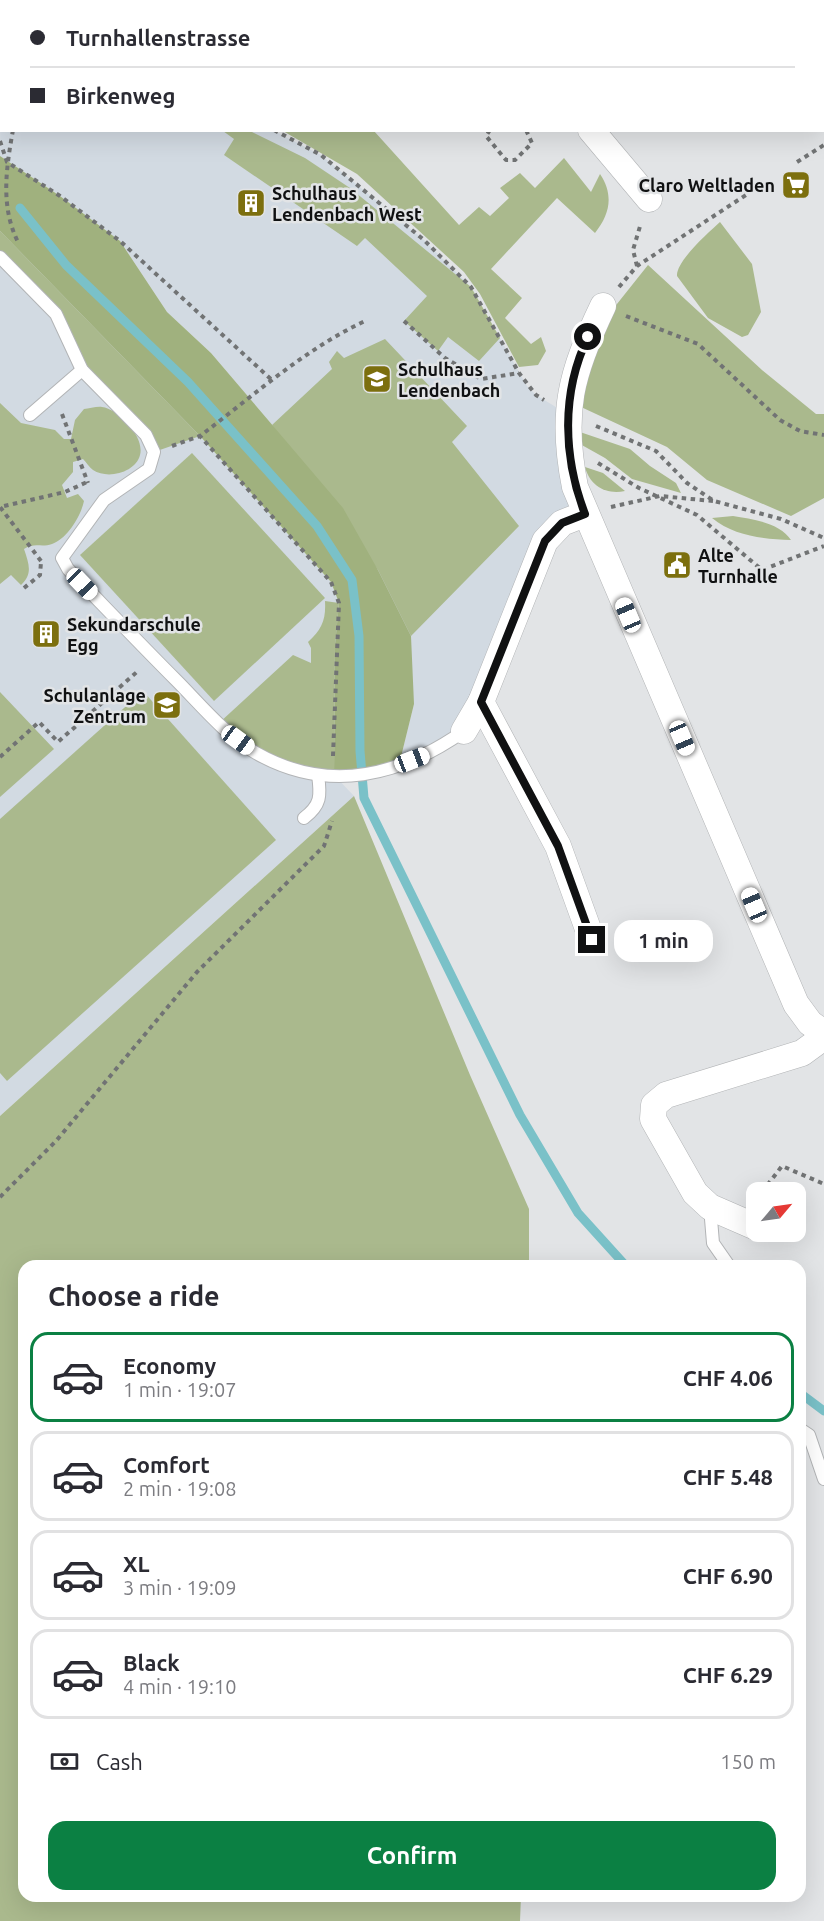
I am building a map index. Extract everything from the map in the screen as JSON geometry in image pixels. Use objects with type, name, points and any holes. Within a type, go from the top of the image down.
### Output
[{"type":"street","points":[[593,132],[649,199]]},
{"type":"street","points":[[603,306],[581,353],[568,415],[569,447],[575,487],[796,1004],[810,1023],[824,1035],[802,1053],[666,1095],[654,1105],[652,1111],[656,1128],[695,1193],[711,1207],[746,1223]]},
{"type":"street","points":[[464,731],[481,702],[545,541],[562,523],[585,514]]},
{"type":"street","points":[[481,702],[558,846],[592,940]]},
{"type":"lane","points":[[0,257],[56,314],[82,370],[146,435],[154,452],[149,469],[104,500],[62,558],[68,569],[238,740],[256,753],[318,776],[376,774],[426,755],[464,731]]},
{"type":"lane","points":[[30,415],[82,370]]},
{"type":"lane","points":[[304,818],[316,809],[321,798],[318,776]]},
{"type":"lane","points":[[711,1207],[713,1243],[725,1260]]},
{"type":"lane","points":[[806,1434],[824,1479]]},
{"type":"path","points":[[14,132],[7,162],[5,192],[10,228],[20,247]]},
{"type":"path","points":[[278,132],[321,155],[424,240],[471,287],[519,373],[536,395],[568,415],[656,451],[687,483],[714,501]]},
{"type":"path","points":[[489,132],[486,136],[506,160],[515,160],[532,142],[527,132]]},
{"type":"path","points":[[0,141],[7,162],[60,196],[120,241],[273,381]]},
{"type":"path","points":[[797,162],[824,145]]},
{"type":"path","points":[[649,199],[633,250],[637,266],[746,195]]},
{"type":"path","points":[[603,306],[654,329],[698,344],[780,420],[800,431],[824,435]]},
{"type":"path","points":[[154,452],[200,436],[342,332],[365,321]]},
{"type":"path","points":[[404,321],[445,358],[481,380],[519,373]]},
{"type":"path","points":[[0,1197],[56,1141],[197,972],[324,846],[340,776],[335,645],[339,603],[331,582],[200,436]]},
{"type":"path","points":[[71,439],[87,482],[104,500]]},
{"type":"path","points":[[569,447],[639,488],[697,515],[762,570],[824,546]]},
{"type":"path","points":[[29,546],[0,507],[55,495],[87,482]]},
{"type":"path","points":[[585,514],[660,496],[714,501],[781,519],[824,538]]},
{"type":"path","points":[[24,588],[40,575],[41,561]]},
{"type":"path","points":[[0,757],[39,722],[58,742],[133,675]]},
{"type":"path","points":[[770,1182],[782,1166],[824,1184]]},
{"type":"shaded area","name":"Schulhaus Lendenbach","points":[[0,132],[276,132],[321,155],[424,240],[471,287],[527,386],[536,395],[569,415],[585,514],[562,523],[464,731],[399,765],[414,704],[272,425],[211,353],[167,312],[120,241],[60,196],[0,156]]},
{"type":"shaded area","name":"Schulanlage Zentrum","points":[[0,231],[200,436],[331,582],[339,603],[334,775],[354,796],[0,1116]]},
{"type":"green space","points":[[224,132],[252,132],[305,158],[350,188],[471,287],[500,338],[479,361],[448,337],[438,351],[404,321],[427,296],[365,238],[357,246],[224,155],[234,139]]},
{"type":"green space","points":[[285,132],[375,132],[459,225],[479,207],[490,216],[509,198],[500,188],[520,173],[535,188],[564,158],[591,192],[600,174],[609,197],[607,212],[595,233],[557,198],[491,269],[522,298],[505,318],[531,344],[541,337],[546,351],[538,365],[519,367],[480,294],[464,272],[357,174]]},
{"type":"green space","points":[[0,156],[60,196],[120,241],[167,312],[211,353],[343,508],[378,570],[411,636],[414,704],[399,765],[334,775],[335,645],[339,603],[331,582],[200,436],[0,231]]},
{"type":"green space","points":[[720,222],[752,264],[761,312],[748,335],[742,337],[708,318],[677,276],[687,255]]},
{"type":"green space","points":[[0,231],[200,436],[154,452],[82,370],[56,314],[0,257]]},
{"type":"green space","points":[[648,265],[762,370],[816,414],[824,414],[824,498],[791,516],[707,480],[667,447],[581,407],[584,382],[609,314]]},
{"type":"green space","points":[[385,339],[467,426],[452,442],[519,526],[411,636],[378,570],[272,425],[332,369],[329,362],[337,351],[344,358]]},
{"type":"green space","points":[[0,403],[21,423],[55,430],[64,439],[71,439],[75,420],[84,409],[100,407],[109,409],[123,418],[135,432],[140,448],[137,461],[121,473],[99,473],[83,459],[73,462],[73,472],[62,485],[67,498],[78,494],[84,501],[80,513],[68,532],[58,541],[24,549],[29,573],[21,585],[11,575],[0,584]]},
{"type":"green space","points":[[577,431],[630,449],[676,483],[681,493],[632,479],[605,458],[580,444]]},
{"type":"green space","points":[[192,453],[325,598],[214,701],[80,555]]},
{"type":"green space","points":[[585,467],[603,473],[625,491],[611,492],[600,488],[587,474]]},
{"type":"green space","points":[[733,516],[757,520],[773,526],[791,540],[739,533],[712,518]]},
{"type":"green space","points":[[325,601],[339,603],[335,645],[334,775],[273,760],[219,723],[293,655],[311,663],[311,648],[308,642],[322,624]]},
{"type":"green space","points":[[143,691],[276,840],[7,1081],[0,1073],[0,819]]},
{"type":"green space","points":[[0,692],[54,749],[0,797]]},
{"type":"green space","points":[[354,796],[470,1075],[529,1209],[529,1260],[18,1260],[18,1902],[521,1902],[520,1921],[0,1921],[0,1116]]},
{"type":"waterway","points":[[20,208],[66,265],[188,382],[317,526],[352,580],[359,636],[360,751],[364,798],[520,1115],[578,1213],[621,1260]]},
{"type":"waterway","points":[[806,1398],[824,1411]]},
{"type":"place","name":"Claro Weltladen","points":[[796,185]]},
{"type":"place","name":"Schulhaus Lendenbach West","points":[[251,203]]},
{"type":"place","name":"Schulhaus Lendenbach","points":[[377,379]]},
{"type":"place","name":"Alte Turnhalle","points":[[677,565]]},
{"type":"place","name":"Sekundarschule Egg","points":[[46,634]]},
{"type":"place","name":"Schulanlage Zentrum","points":[[167,705]]},
{"type":"route","points":[[588,337],[574,379],[568,415],[570,464],[575,487],[585,514],[562,523],[545,541],[481,702],[502,746],[558,846],[592,940]]}]
